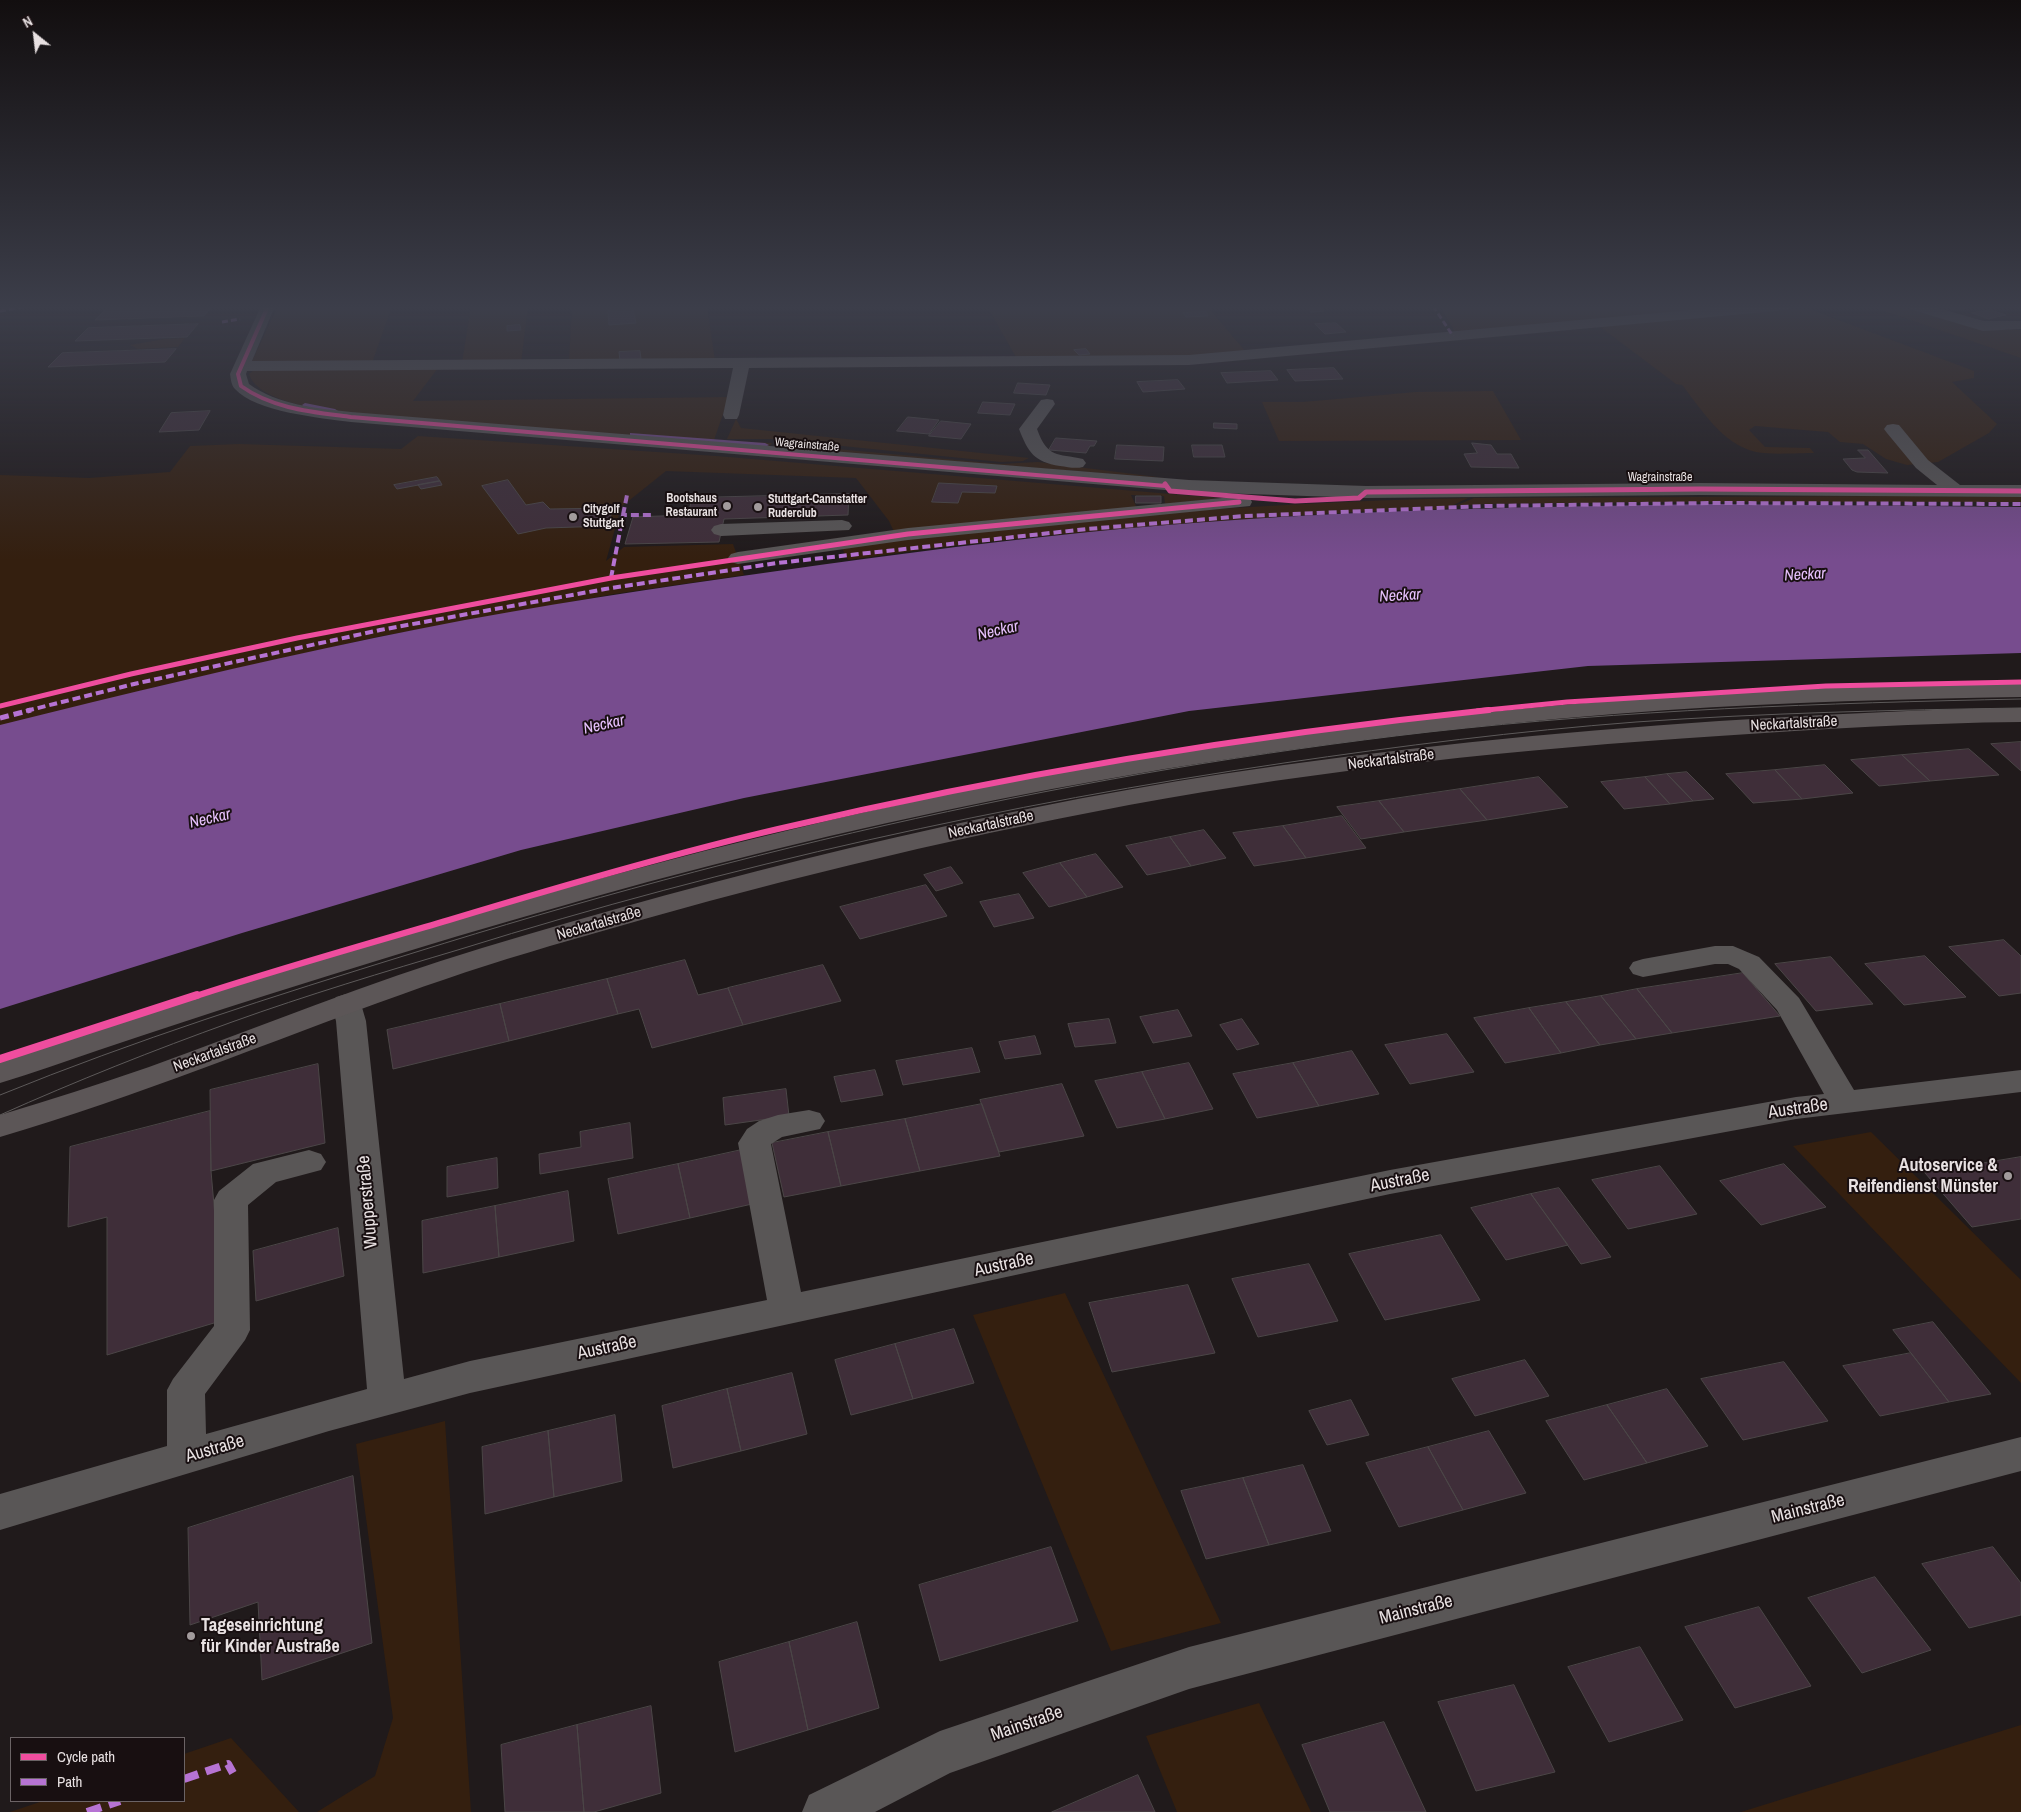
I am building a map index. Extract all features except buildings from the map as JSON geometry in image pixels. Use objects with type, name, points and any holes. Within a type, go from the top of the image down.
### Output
[{"type":"main road","name":"Neckartalstraße","points":[[0,1072],[208,1003],[473,922],[700,859],[874,818],[1033,784],[1200,755],[1381,730],[1587,708],[1799,696],[2021,690]]},
{"type":"main road","name":"Neckartalstraße","points":[[0,1126],[109,1092],[346,1004],[487,956],[700,895],[907,844],[1051,813],[1212,784],[1381,760],[1607,735],[1868,719],[2021,716]]},
{"type":"street","name":"Wagrainstraße","points":[[249,391],[276,403],[316,412],[351,417],[1189,486],[1366,492],[1700,489],[2021,491]]},
{"type":"street","points":[[731,415],[736,391]]},
{"type":"street","name":"Wagrainstraße","points":[[1047,404],[1028,429],[1035,448],[1044,457],[1176,476],[1189,486]]},
{"type":"street","points":[[1893,429],[1922,464],[1955,490]]},
{"type":"street","points":[[721,533],[768,539],[908,534],[1234,503],[1259,498],[1269,492],[1269,489]]},
{"type":"street","points":[[792,537],[839,521],[887,529]]},
{"type":"street","points":[[738,558],[768,539]]},
{"type":"street","points":[[1643,968],[1715,955],[1733,955],[1749,963],[1789,1004],[1845,1102]]},
{"type":"street","name":"Wupperstraße","points":[[346,1004],[350,1021],[387,1399]]},
{"type":"street","name":"Austraße","points":[[0,1512],[387,1399],[470,1377],[1390,1182],[1796,1108],[2021,1081]]},
{"type":"street","points":[[787,1310],[754,1144],[758,1135],[769,1128],[809,1122]]},
{"type":"street","points":[[187,1457],[186,1390],[232,1330],[231,1200],[265,1173],[309,1162]]},
{"type":"street","name":"Mainstraße","points":[[826,1812],[940,1754],[1189,1668],[2021,1454]]},
{"type":"shaded area","points":[[264,391],[421,391],[413,401],[729,397],[714,440],[772,443],[769,447],[318,410]]},
{"type":"shaded area","points":[[1493,391],[1521,440],[1279,441],[1262,402],[1303,402],[1416,392]]},
{"type":"shaded area","points":[[1686,391],[1961,391],[1997,424],[1989,433],[1938,462],[1907,465],[1886,459],[1863,444],[1840,442],[1828,432],[1755,426],[1749,430],[1765,447],[1810,448],[1814,453],[1777,454],[1756,452],[1733,442],[1705,415]]},
{"type":"shaded area","points":[[736,419],[741,428],[1029,458],[1023,461],[1001,462],[773,439],[727,439]]},
{"type":"shaded area","points":[[418,436],[716,456],[1219,498],[1165,504],[1164,496],[1131,495],[1140,515],[1304,504],[1468,498],[1445,509],[1318,514],[1148,526],[976,543],[848,560],[841,546],[897,538],[889,521],[856,478],[666,471],[621,507],[606,561],[624,547],[733,544],[744,575],[614,594],[377,637],[155,687],[0,731],[0,475],[89,478],[170,472],[190,446],[239,444],[401,449]]},
{"type":"shaded area","points":[[782,444],[1001,464],[1038,462],[1165,478],[779,448]]},
{"type":"shaded area","points":[[2021,497],[2021,502],[1676,502],[1455,506],[1474,498]]},
{"type":"shaded area","points":[[1871,1132],[2021,1280],[2021,1383],[1793,1146]]},
{"type":"shaded area","points":[[1065,1293],[1221,1623],[1111,1651],[973,1315]]},
{"type":"shaded area","points":[[445,1421],[471,1812],[317,1812],[375,1776],[393,1718],[356,1444]]},
{"type":"shaded area","points":[[1259,1703],[1311,1812],[1177,1812],[1146,1736]]},
{"type":"shaded area","points":[[2021,1725],[2021,1812],[1741,1812]]},
{"type":"shaded area","points":[[231,1738],[299,1812],[10,1812],[40,1802],[185,1802],[185,1754]]},
{"type":"water","name":"Neckar","points":[[1716,504],[2021,507],[2021,653],[1588,666],[1189,711],[744,798],[521,850],[242,933],[0,1009],[0,725],[233,669],[464,620],[644,590],[912,553],[1089,532],[1245,519],[1402,511]]},
{"type":"waterway","points":[[305,405],[335,411]]},
{"type":"waterway","points":[[633,435],[765,445]]},
{"type":"tram line","points":[[0,1095],[205,1019],[538,915],[663,880],[789,848],[1043,792],[1171,769],[1300,749],[1503,724],[1724,709],[2021,699]]},
{"type":"tram line","points":[[0,1115],[144,1055],[289,1002],[374,975],[664,890],[766,864],[972,818],[1180,779],[1503,734],[1636,722],[1732,716],[2021,708]]},
{"type":"marked path","points":[[623,515],[627,495]]},
{"type":"marked path","points":[[0,718],[134,684],[380,630],[605,589],[777,563],[1087,529],[1244,516],[1486,506],[1714,503],[2021,504]]},
{"type":"marked path","points":[[611,578],[623,515],[651,515]]},
{"type":"marked path","points":[[185,1779],[228,1764],[233,1773]]},
{"type":"marked path","points":[[87,1812],[117,1802]]},
{"type":"cycle path","points":[[248,391],[264,400],[293,408],[351,417],[1165,484],[1170,491],[1295,501],[1359,498],[1366,492],[1700,489],[2021,491]]},
{"type":"cycle path","points":[[0,706],[131,674],[297,638],[611,578],[908,534],[1239,502]]},
{"type":"cycle path","points":[[0,1059],[229,985],[616,870],[776,829],[943,792],[1137,757],[1392,720],[1567,702],[1826,686],[2021,682]]},
{"type":"place","name":"Bootshaus Restaurant","points":[[727,506]]},
{"type":"place","name":"Stuttgart-Cannstatter Ruderclub","points":[[758,507]]},
{"type":"place","name":"Citygolf Stuttgart","points":[[573,517]]},
{"type":"place","name":"Autoservice & Reifendienst Münster","points":[[2008,1176]]},
{"type":"place","name":"Tageseinrichtung für Kinder Austraße","points":[[191,1636]]}]
